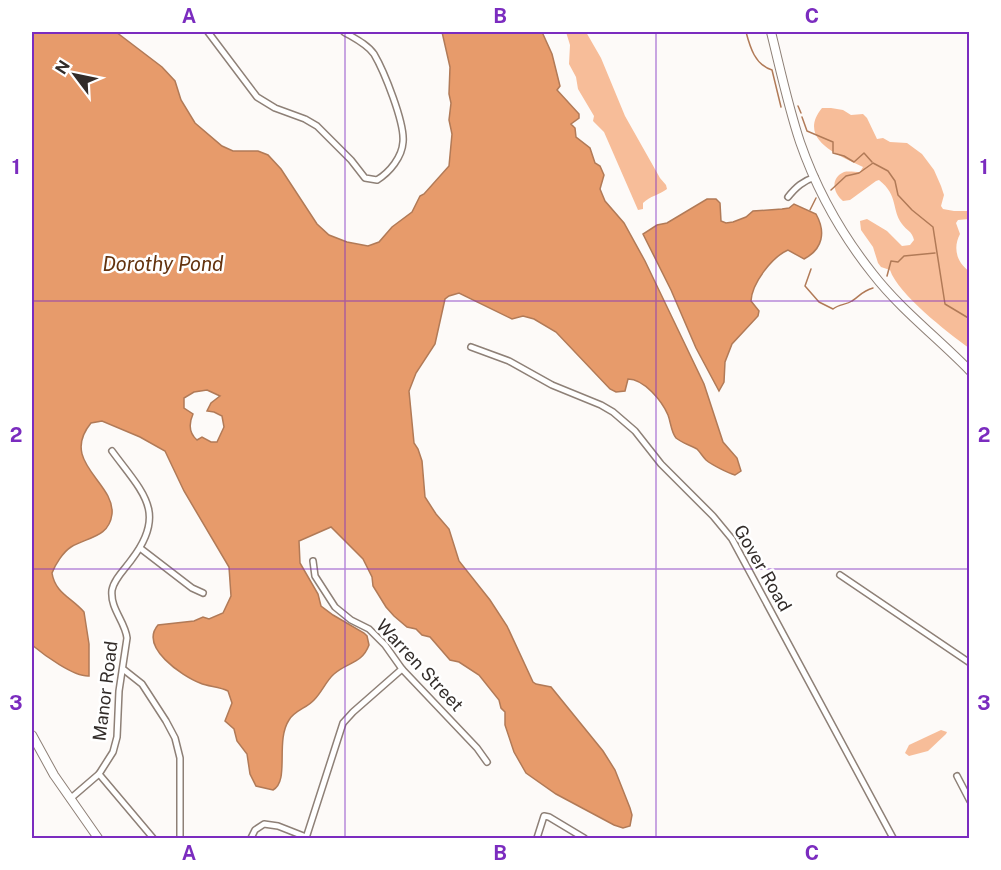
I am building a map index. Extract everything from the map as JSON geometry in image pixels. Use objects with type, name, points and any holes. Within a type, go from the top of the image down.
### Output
[{"type":"street","points":[[208,32],[261,100],[311,123],[338,146],[365,177],[377,180],[386,173],[401,151],[404,140],[402,127],[374,54],[344,32]]},
{"type":"street","points":[[771,32],[800,142],[841,227],[873,274],[915,319],[969,371]]},
{"type":"street","points":[[788,197],[794,188],[805,180],[815,177]]},
{"type":"street","name":"Gover Road","points":[[471,347],[508,361],[552,385],[613,412],[635,431],[661,464],[732,538],[893,838]]},
{"type":"street","name":"Manor Road","points":[[70,799],[99,774],[113,752],[117,738],[119,691],[127,638],[113,604],[113,589],[114,584],[141,548],[149,531],[151,520],[149,508],[138,488],[112,451]]},
{"type":"street","points":[[141,548],[192,588],[203,593]]},
{"type":"street","name":"Warren Street","points":[[313,561],[315,576],[336,607],[351,620],[369,630],[385,645],[402,669],[488,762]]},
{"type":"street","points":[[840,575],[969,663]]},
{"type":"street","points":[[123,669],[142,684],[166,720],[178,746],[181,787],[180,838]]},
{"type":"street","points":[[251,838],[255,830],[264,824],[278,826],[306,838],[343,723],[402,669]]},
{"type":"street","points":[[32,735],[70,799],[98,838]]},
{"type":"street","points":[[99,774],[153,838]]},
{"type":"street","points":[[957,776],[969,801]]},
{"type":"street","points":[[537,838],[544,816],[584,838]]},
{"type":"shaded area","points":[[566,32],[586,32],[601,58],[625,116],[666,185],[667,189],[643,203],[643,209],[638,210],[604,132],[593,121],[594,116],[578,89],[576,77],[569,64],[570,45]]},
{"type":"shaded area","points":[[822,108],[843,110],[851,115],[863,114],[877,139],[907,143],[922,154],[934,170],[944,195],[941,206],[943,209],[969,211],[969,219],[958,220],[956,223],[960,234],[956,249],[961,263],[969,271],[969,348],[924,312],[903,290],[890,270],[881,267],[878,263],[873,247],[861,230],[860,221],[867,219],[887,231],[902,246],[910,245],[914,240],[913,237],[902,224],[892,197],[879,180],[850,200],[843,201],[837,194],[834,186],[837,178],[844,172],[860,172],[863,167],[833,152],[817,138],[814,129],[815,119]]},
{"type":"shaded area","points":[[941,730],[947,732],[946,734],[928,751],[909,756],[905,753],[909,745]]},
{"type":"water","name":"Dorothy Pond","points":[[32,32],[116,32],[162,67],[175,81],[181,100],[195,123],[222,146],[233,151],[258,151],[268,155],[281,169],[317,224],[329,235],[347,242],[368,246],[379,242],[392,227],[412,212],[420,196],[449,166],[452,134],[449,120],[450,67],[442,32],[542,32],[552,54],[560,86],[557,90],[579,114],[579,118],[571,124],[575,128],[576,137],[590,148],[595,163],[600,166],[604,175],[600,189],[605,201],[624,223],[645,261],[704,384],[723,442],[737,458],[741,471],[735,475],[720,469],[706,460],[697,449],[676,438],[661,403],[640,383],[628,379],[625,391],[616,392],[610,389],[556,332],[534,319],[523,316],[512,319],[459,293],[445,299],[435,344],[416,373],[409,391],[414,443],[422,461],[425,497],[449,529],[459,561],[507,626],[533,682],[551,687],[603,751],[615,770],[630,808],[632,815],[630,826],[623,828],[614,825],[556,794],[526,773],[514,752],[505,725],[505,712],[499,700],[479,675],[459,662],[450,660],[430,637],[407,627],[394,616],[373,586],[372,577],[363,559],[331,527],[299,541],[300,563],[318,594],[321,606],[364,633],[369,645],[362,656],[334,674],[314,700],[289,720],[283,739],[282,769],[278,785],[273,790],[256,786],[250,774],[247,754],[237,741],[234,729],[225,721],[232,703],[228,691],[200,683],[183,674],[165,660],[154,642],[154,634],[158,625],[194,621],[203,617],[209,619],[223,613],[231,596],[229,567],[184,491],[165,451],[140,437],[102,421],[91,423],[83,437],[81,449],[84,460],[111,503],[110,522],[107,528],[96,536],[68,549],[52,573],[60,590],[84,612],[89,644],[89,676],[75,673],[32,645]],"holes":[[[207,390],[220,396],[211,403],[207,411],[222,416],[224,427],[217,442],[211,442],[202,437],[197,440],[190,428],[193,414],[184,408],[184,398],[194,392]]]},
{"type":"water","points":[[707,199],[716,199],[720,203],[721,221],[726,223],[746,217],[753,211],[789,208],[794,204],[816,214],[822,234],[819,245],[804,259],[788,250],[776,258],[764,271],[755,286],[751,301],[759,311],[758,316],[732,344],[725,362],[724,382],[719,391],[696,348],[643,234],[657,225],[667,223]]},
{"type":"waterway","points":[[746,32],[757,60],[772,70],[781,107]]},
{"type":"waterway","points":[[798,106],[801,113]]},
{"type":"waterway","points":[[802,117],[807,131],[833,142],[833,153],[854,162],[864,153],[872,162]]},
{"type":"waterway","points":[[831,190],[846,176],[859,173],[873,163],[888,171],[895,181],[898,195],[933,227],[945,304],[970,319]]},
{"type":"waterway","points":[[810,210],[816,198]]},
{"type":"waterway","points":[[887,276],[891,261],[898,262],[904,256],[935,253]]},
{"type":"waterway","points":[[811,269],[805,286],[819,302],[833,309],[873,288]]}]
